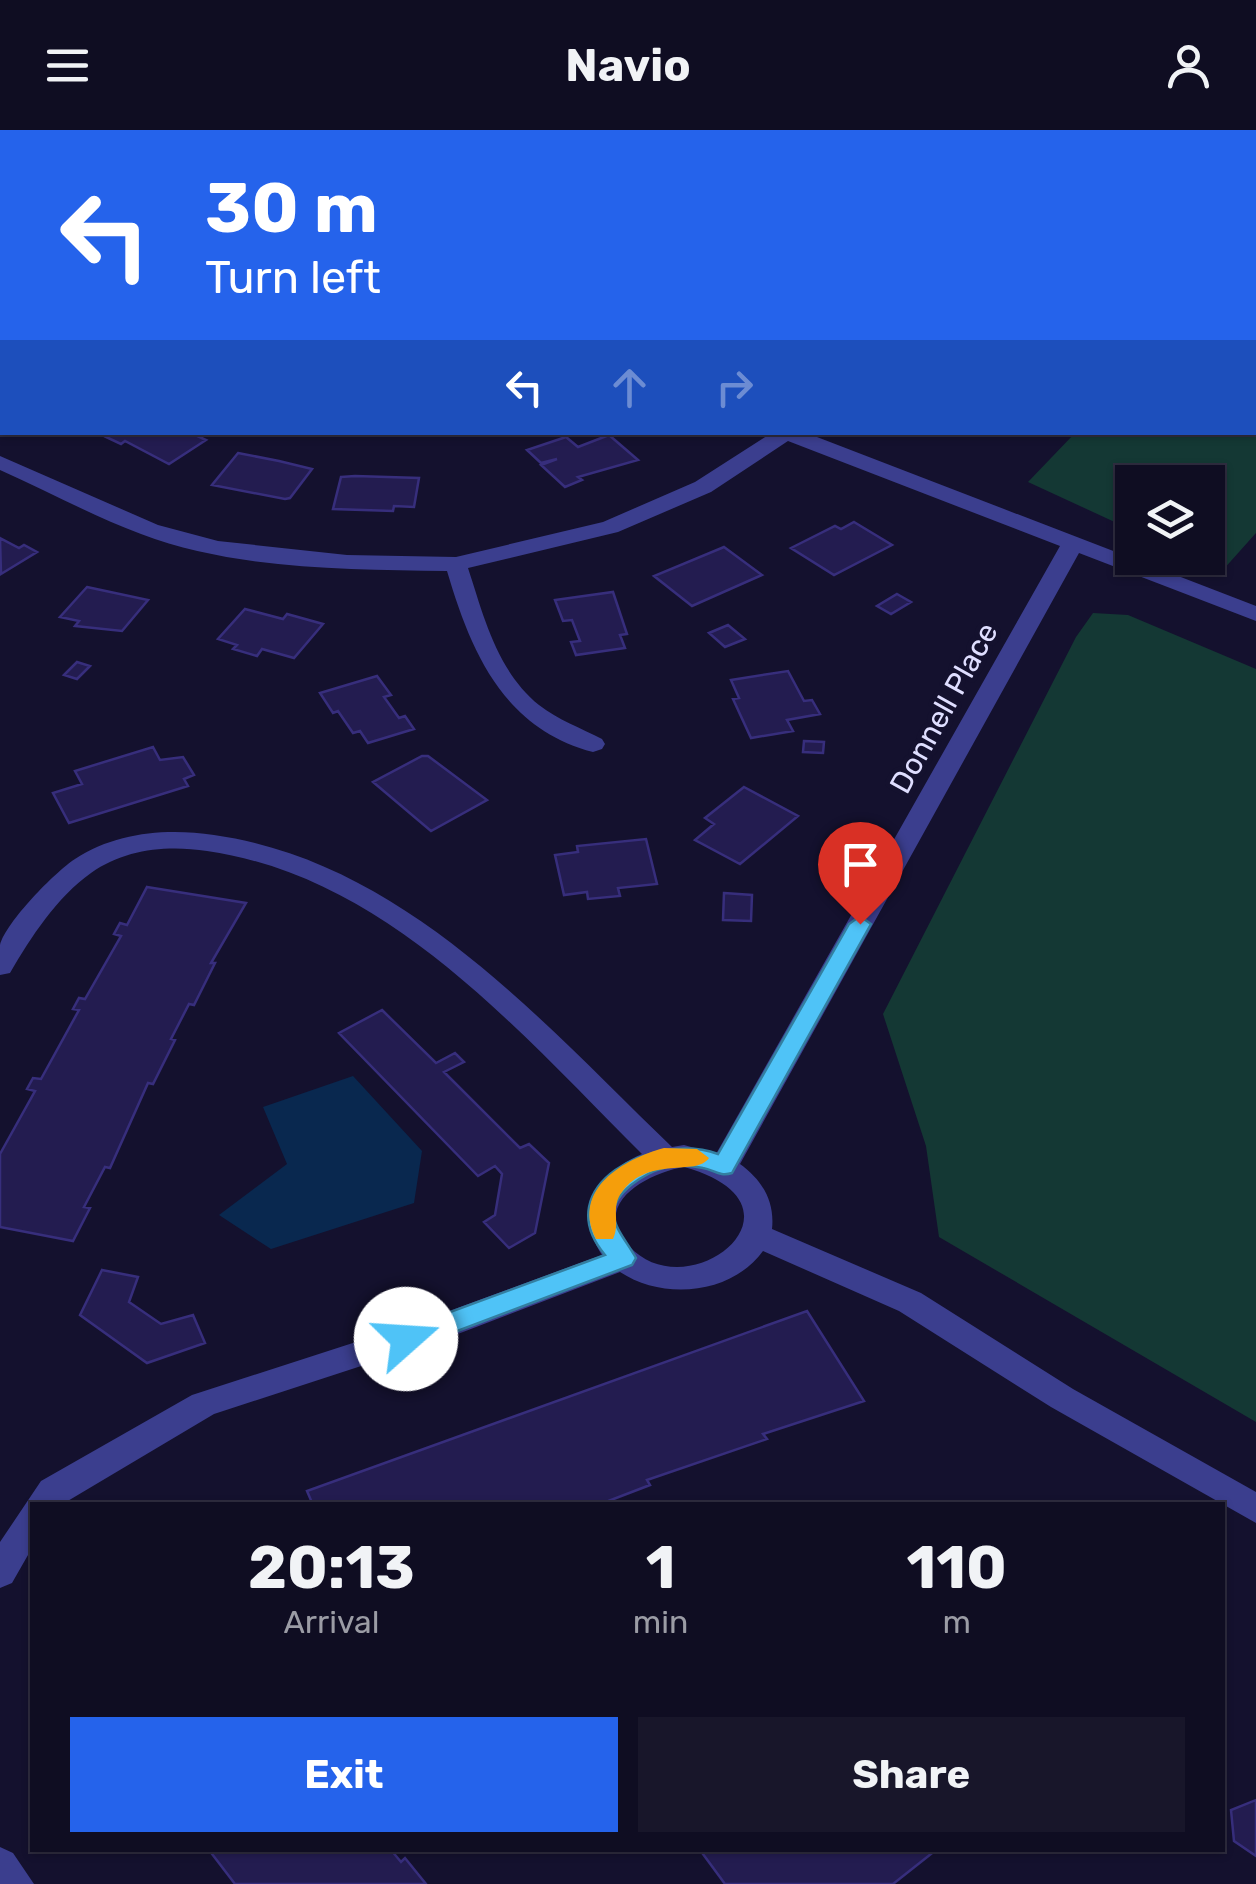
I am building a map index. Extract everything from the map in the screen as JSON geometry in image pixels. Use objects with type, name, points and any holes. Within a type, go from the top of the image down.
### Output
[{"type":"street","points":[[0,462],[150,530],[217,548],[313,560],[456,564],[610,527],[704,487],[783,435]]},
{"type":"street","points":[[791,435],[1256,614]]},
{"type":"street","name":"Donnell Place","points":[[724,1166],[1074,542]]},
{"type":"street","points":[[456,564],[481,643],[506,686],[532,712],[593,744]]},
{"type":"street","points":[[0,966],[15,940],[80,868],[134,843],[222,840],[266,851],[306,864],[345,884],[448,956],[664,1157]]},
{"type":"street","points":[[664,1157],[705,1159],[724,1166],[756,1196],[760,1215],[757,1235],[744,1254],[724,1268],[699,1277],[671,1278],[644,1272],[609,1243],[602,1225],[602,1207],[623,1174],[664,1157]]},
{"type":"street","points":[[757,1235],[910,1302],[1062,1398],[1256,1509]]},
{"type":"street","points":[[44,1502],[52,1491],[203,1404],[439,1328],[623,1258]]},
{"type":"street","points":[[0,1574],[30,1522]]},
{"type":"street","points":[[0,1865],[15,1884]]},
{"type":"green space","points":[[1073,435],[1256,435],[1256,533],[1225,568],[1225,465],[1115,465],[1115,522],[1028,482]]},
{"type":"green space","points":[[1093,613],[1128,615],[1256,669],[1256,1422],[939,1237],[926,1146],[883,1014],[1076,637]]},
{"type":"water","points":[[353,1076],[422,1151],[414,1203],[271,1249],[219,1215],[287,1164],[263,1107]]},
{"type":"building","points":[[195,435],[206,440],[169,464],[125,441],[121,444],[106,437]]},
{"type":"building","points":[[609,435],[638,460],[578,477],[582,480],[565,487],[541,465],[557,459],[541,463],[527,450],[566,437],[578,447]]},
{"type":"building","points":[[238,453],[312,469],[290,498],[285,499],[212,485]]},
{"type":"building","points":[[341,477],[419,478],[414,507],[394,506],[393,511],[333,509]]},
{"type":"building","points":[[854,522],[892,545],[834,575],[791,548],[835,526],[841,529]]},
{"type":"building","points":[[0,538],[19,548],[24,545],[37,552],[1,574]]},
{"type":"building","points":[[724,547],[762,575],[692,606],[654,576]]},
{"type":"building","points":[[87,587],[148,600],[122,631],[75,626],[79,621],[60,617]]},
{"type":"building","points":[[613,592],[627,634],[620,635],[625,648],[576,655],[571,642],[580,641],[572,620],[563,621],[555,600]]},
{"type":"building","points":[[897,594],[911,602],[891,614],[877,606]]},
{"type":"building","points":[[245,609],[283,619],[287,614],[323,624],[294,658],[262,649],[257,656],[233,649],[237,645],[218,639]]},
{"type":"building","points":[[728,625],[745,639],[725,647],[709,633]]},
{"type":"building","points":[[77,662],[90,666],[77,679],[64,675]]},
{"type":"building","points":[[788,671],[804,701],[812,700],[820,714],[787,720],[793,731],[751,738],[733,699],[739,698],[731,680]]},
{"type":"building","points":[[377,676],[391,695],[384,697],[399,718],[405,716],[414,729],[368,743],[360,731],[353,733],[338,711],[333,713],[320,693]]},
{"type":"building","points":[[804,741],[824,742],[823,753],[803,752]]},
{"type":"building","points":[[153,747],[160,760],[183,757],[194,775],[184,779],[188,786],[69,823],[53,793],[82,784],[75,771]]},
{"type":"building","points":[[428,756],[487,800],[431,831],[373,782]]},
{"type":"building","points":[[744,787],[798,816],[740,864],[695,840],[714,824],[705,818]]},
{"type":"building","points":[[646,839],[657,884],[618,888],[620,896],[588,899],[587,892],[564,895],[555,855],[578,852],[577,846]]},
{"type":"building","points":[[147,887],[246,903],[211,963],[215,963],[194,1005],[189,1004],[171,1039],[175,1040],[153,1084],[148,1083],[110,1168],[105,1167],[84,1207],[90,1208],[73,1241],[0,1227],[0,1154],[35,1091],[27,1089],[33,1078],[41,1079],[79,1010],[73,1009],[79,998],[85,999],[121,936],[114,934],[120,923],[127,925]]},
{"type":"building","points":[[724,893],[752,895],[751,921],[723,920]]},
{"type":"building","points":[[382,1010],[436,1063],[455,1053],[464,1062],[444,1072],[520,1148],[529,1144],[549,1163],[535,1233],[509,1248],[484,1222],[495,1215],[502,1174],[495,1166],[478,1176],[339,1033]]},
{"type":"building","points":[[102,1270],[138,1277],[129,1302],[161,1324],[193,1315],[205,1343],[147,1363],[80,1315]]},
{"type":"building","points":[[807,1311],[864,1401],[763,1434],[767,1439],[647,1480],[650,1485],[606,1502],[312,1502],[307,1491]]},
{"type":"building","points":[[1256,1800],[1256,1856],[1234,1841],[1231,1810]]},
{"type":"building","points":[[211,1852],[393,1852],[401,1862],[405,1858],[426,1884],[235,1884]]},
{"type":"building","points":[[701,1852],[933,1852],[893,1884],[725,1884]]},
{"type":"slow traffic","points":[[605,1232],[602,1207],[623,1174],[664,1157],[697,1158]]},
{"type":"route","points":[[406,1339],[623,1258],[609,1243],[602,1225],[602,1207],[623,1174],[642,1163],[684,1156],[724,1166],[860,924]]}]
